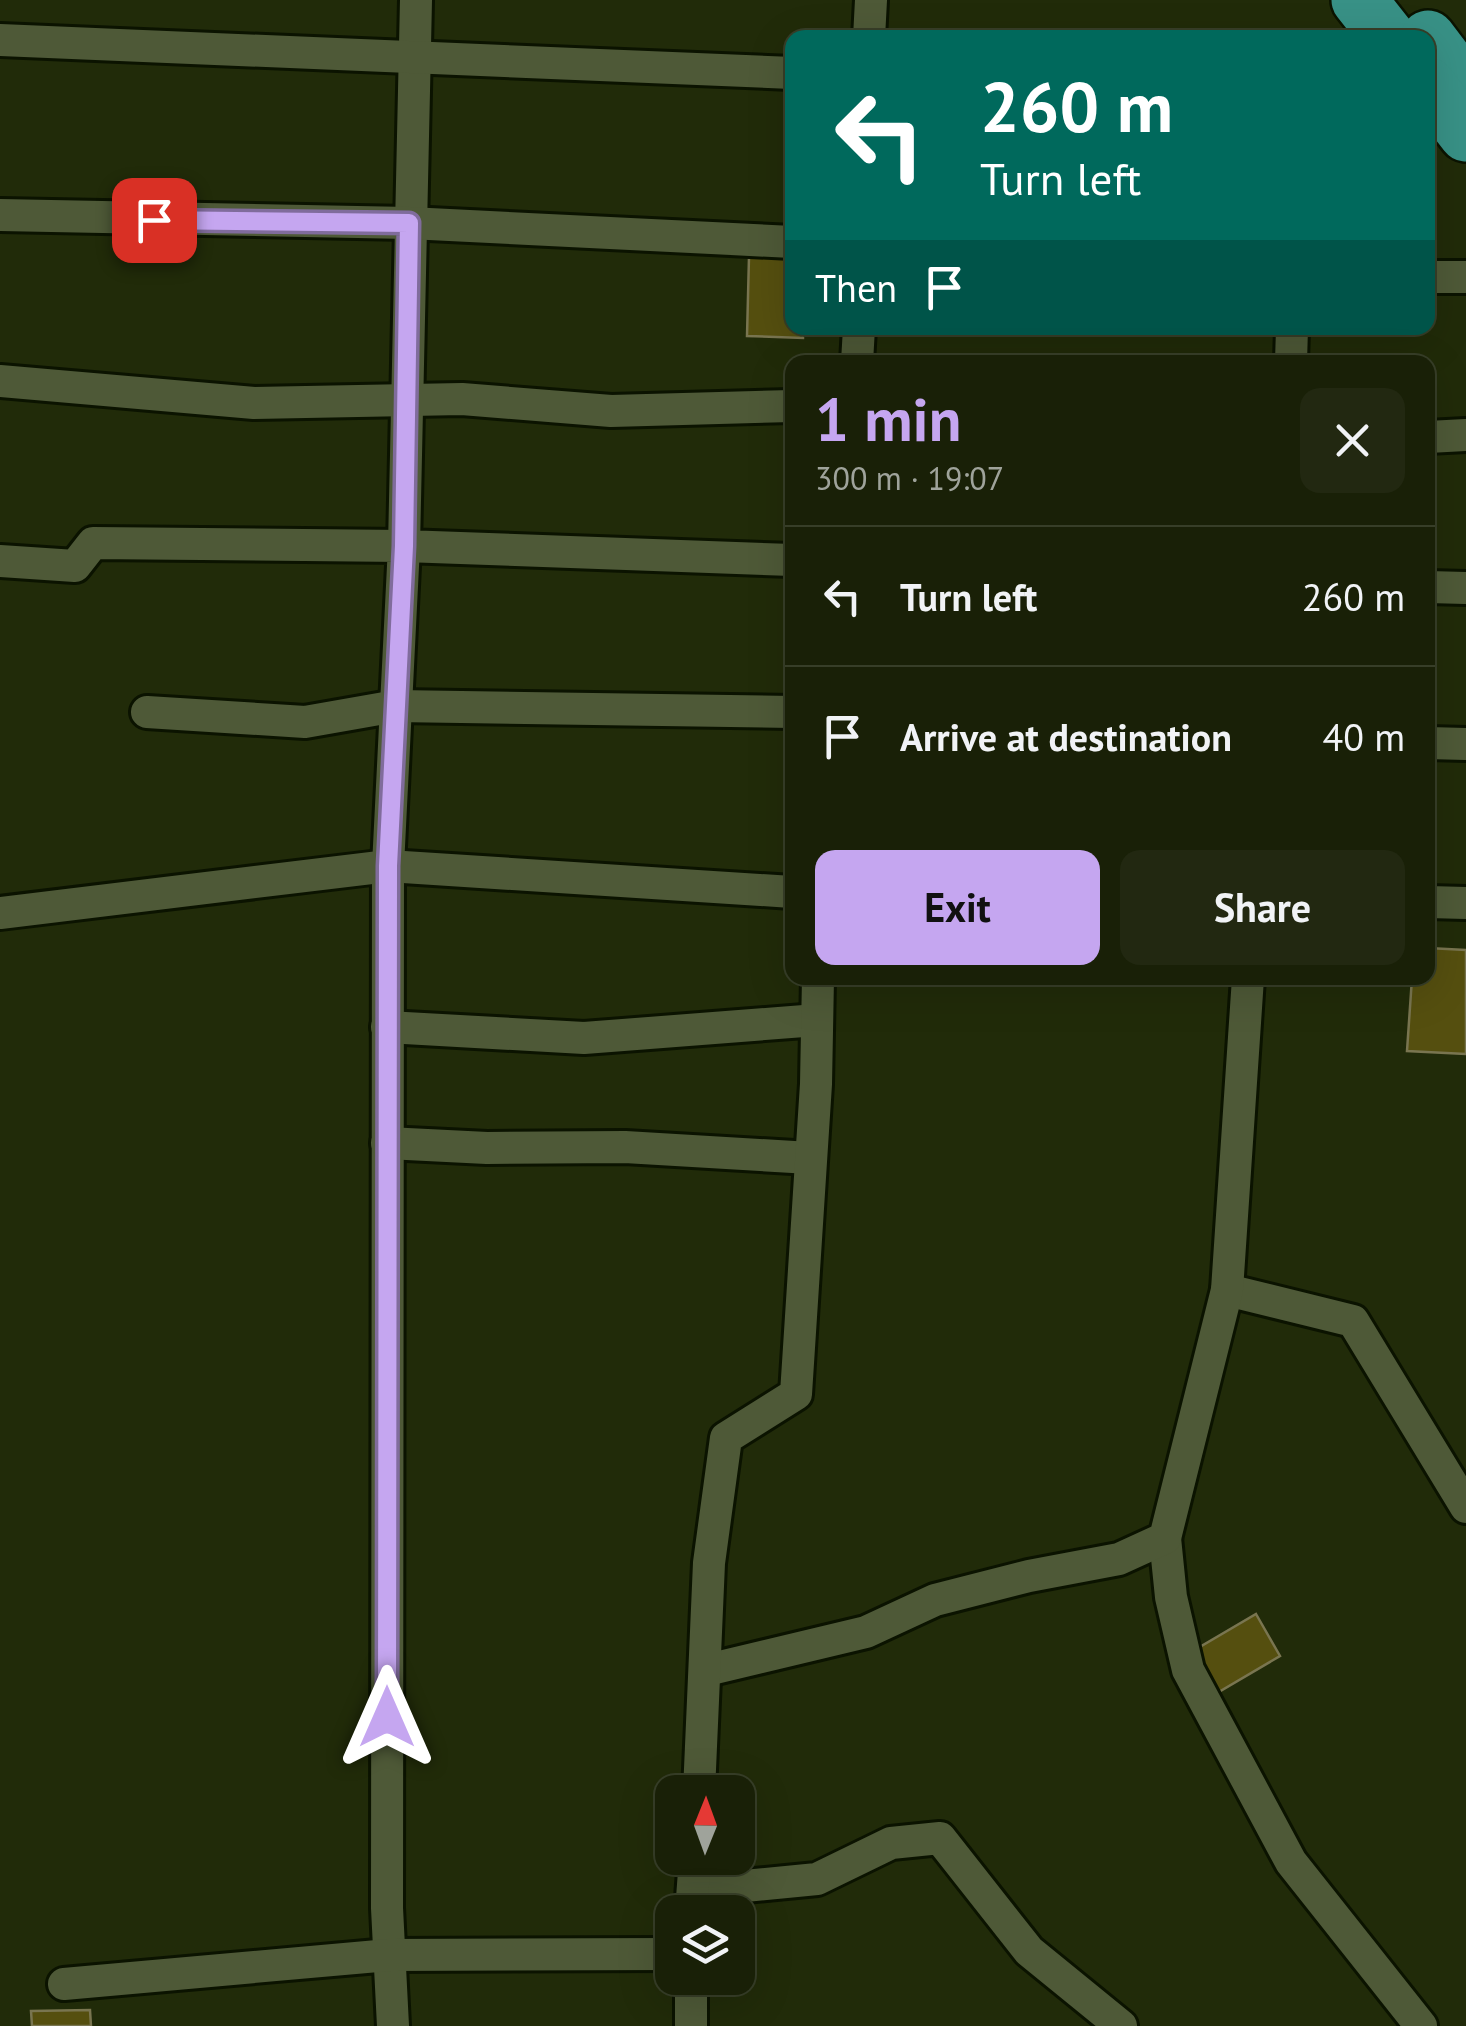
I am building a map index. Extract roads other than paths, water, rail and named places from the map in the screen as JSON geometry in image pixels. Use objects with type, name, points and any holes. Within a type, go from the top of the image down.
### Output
[{"type":"highway","points":[[1360,0],[1383,30]]},
{"type":"highway","points":[[1398,0],[1421,30]]},
{"type":"highway","points":[[1435,48],[1466,88]]},
{"type":"highway","points":[[1435,95],[1466,134]]},
{"type":"street","points":[[392,2026],[388,866],[404,546],[416,0]]},
{"type":"street","points":[[869,30],[871,0]]},
{"type":"street","points":[[0,40],[785,73]]},
{"type":"street","points":[[0,216],[409,223],[785,242]]},
{"type":"street","points":[[1435,276],[1466,277]]},
{"type":"street","points":[[0,381],[254,403],[462,399],[611,411],[785,406]]},
{"type":"street","points":[[1435,437],[1466,435]]},
{"type":"street","points":[[0,560],[75,566],[93,543],[404,546],[785,560]]},
{"type":"street","points":[[1435,588],[1466,588]]},
{"type":"street","points":[[148,712],[306,722],[396,706],[785,712]]},
{"type":"street","points":[[1435,743],[1466,744]]},
{"type":"street","points":[[0,913],[388,866],[785,892]]},
{"type":"street","points":[[1435,902],[1466,903]]},
{"type":"street","points":[[701,1775],[709,1563],[726,1438],[796,1394],[818,985]]},
{"type":"street","points":[[1248,985],[1227,1290],[1165,1538],[1170,1598],[1188,1670],[1292,1862],[1420,2026]]},
{"type":"street","points":[[388,1027],[584,1038],[818,1020]]},
{"type":"street","points":[[387,1143],[486,1148],[625,1147],[810,1158]]},
{"type":"street","points":[[1227,1290],[1353,1321],[1466,1507]]},
{"type":"street","points":[[707,1670],[866,1632],[935,1600],[1119,1559],[1165,1538]]},
{"type":"street","points":[[730,1895],[817,1879],[891,1843],[940,1838],[1029,1950],[1120,2026]]},
{"type":"street","points":[[64,1984],[390,1955],[655,1954]]},
{"type":"street","points":[[691,1995],[691,2026]]}]
